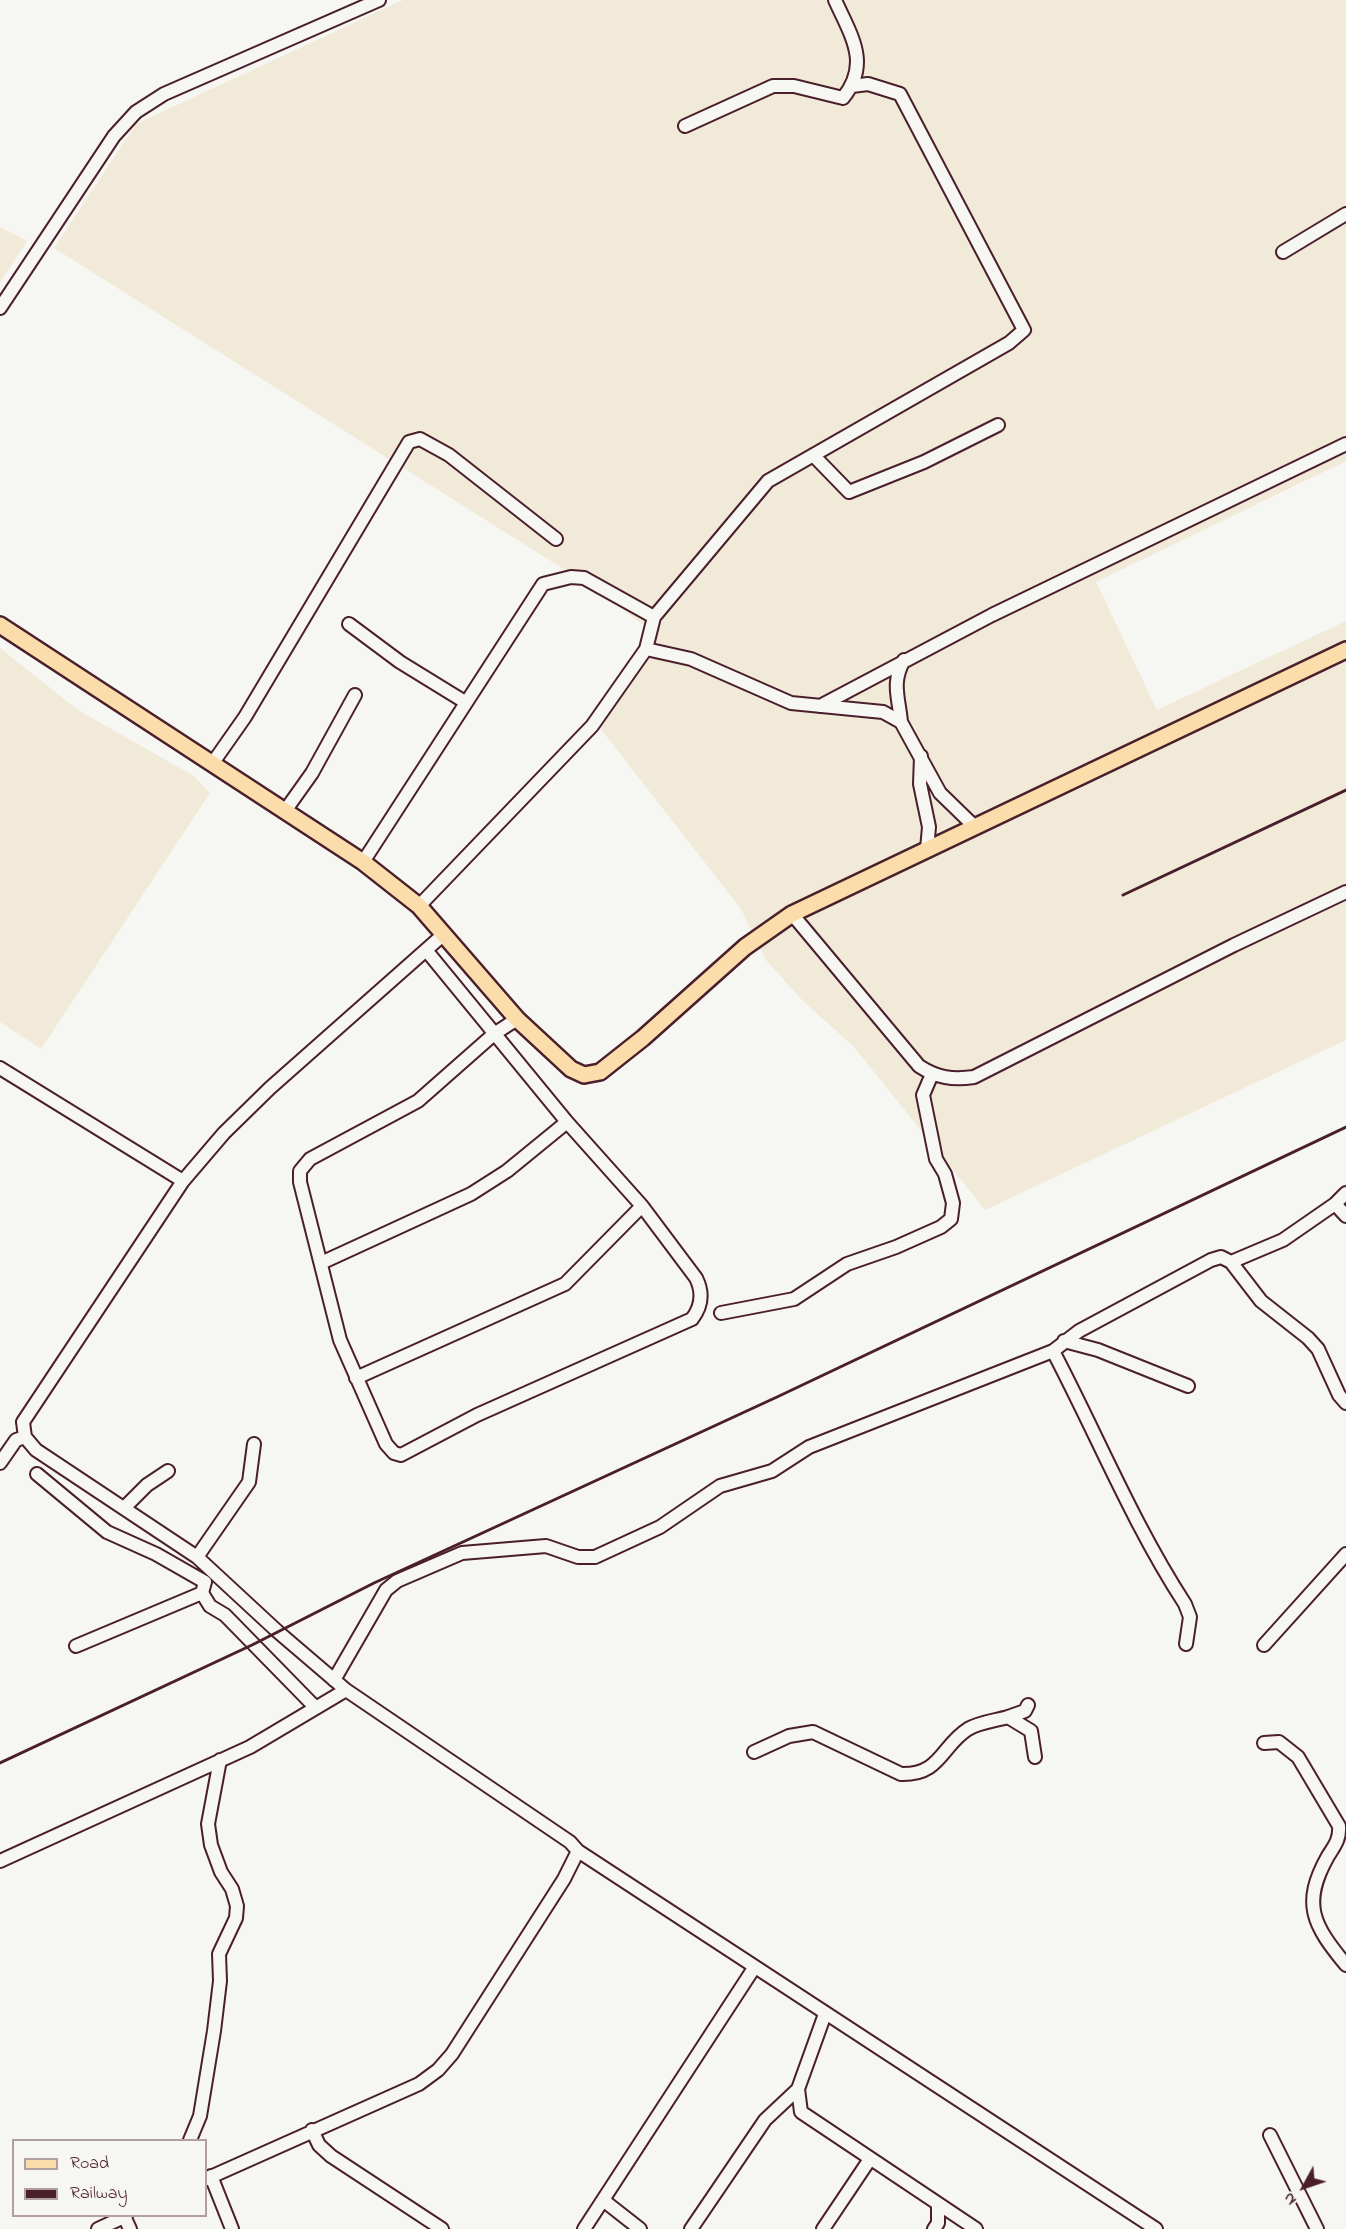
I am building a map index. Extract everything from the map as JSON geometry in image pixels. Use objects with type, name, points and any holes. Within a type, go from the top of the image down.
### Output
[{"type":"main road","points":[[0,625],[363,862],[419,906],[517,1019],[571,1070],[584,1075],[600,1072],[643,1038],[745,947],[792,914],[1346,650]]},
{"type":"street","points":[[0,308],[114,136],[136,112],[164,94],[379,0]]},
{"type":"street","points":[[685,126],[773,86],[794,86],[843,98],[852,86],[858,54],[835,0]]},
{"type":"street","points":[[419,906],[592,726],[646,649],[654,617],[768,481],[1008,343],[1024,330],[900,94],[868,84],[852,86]]},
{"type":"street","points":[[1283,252],[1346,214]]},
{"type":"street","points":[[813,455],[849,492],[924,462],[998,425]]},
{"type":"street","points":[[212,764],[245,717],[402,453],[413,440],[420,440],[449,455],[556,539]]},
{"type":"street","points":[[820,706],[904,660],[1165,530],[1346,444]]},
{"type":"street","points":[[363,862],[543,584],[571,577],[584,578],[654,617]]},
{"type":"street","points":[[349,624],[400,662],[465,702]]},
{"type":"street","points":[[646,649],[691,659],[791,704],[883,712],[901,722]]},
{"type":"street","points":[[904,660],[896,673],[895,686],[901,722],[940,793],[975,827]]},
{"type":"street","points":[[285,811],[312,773],[355,695]]},
{"type":"street","points":[[921,755],[920,784],[930,827],[927,849]]},
{"type":"street","points":[[792,914],[903,1050],[932,1074],[959,1079],[974,1077],[1234,945],[1346,892]]},
{"type":"street","points":[[0,1463],[20,1438],[27,1415],[183,1182],[224,1133],[270,1088],[444,934]]},
{"type":"street","points":[[426,950],[494,1034],[567,1122],[642,1206],[701,1287],[698,1311],[692,1319],[477,1415],[401,1455],[394,1453],[386,1444],[340,1340],[300,1182],[300,1171],[310,1158],[418,1101],[494,1034],[517,1019]]},
{"type":"street","points":[[0,1068],[183,1182]]},
{"type":"street","points":[[721,1313],[794,1299],[847,1264],[896,1247],[941,1227],[951,1219],[953,1203],[945,1174],[936,1159],[923,1095],[932,1074]]},
{"type":"street","points":[[321,1263],[471,1194],[507,1171],[567,1122]]},
{"type":"street","points":[[1231,1262],[1282,1240],[1335,1204],[1346,1193]]},
{"type":"street","points":[[1335,1204],[1346,1216]]},
{"type":"street","points":[[356,1378],[565,1284],[642,1206]]},
{"type":"street","points":[[334,1680],[386,1590],[397,1581],[462,1553],[546,1546],[578,1557],[595,1557],[660,1527],[720,1486],[772,1471],[809,1447],[1053,1351],[1064,1341],[1211,1260],[1221,1257],[1231,1262],[1261,1301],[1308,1338],[1318,1349],[1339,1395],[1346,1403]]},
{"type":"street","points":[[1064,1341],[1098,1350],[1188,1386]]},
{"type":"street","points":[[1053,1351],[1090,1422],[1134,1516],[1185,1604],[1190,1617],[1186,1644]]},
{"type":"street","points":[[0,1440],[20,1438],[197,1557],[346,1690],[570,1842],[578,1851],[1156,2229]]},
{"type":"street","points":[[197,1557],[249,1482],[254,1444]]},
{"type":"street","points":[[124,1508],[147,1485],[168,1471]]},
{"type":"street","points":[[37,1474],[107,1532],[156,1554],[205,1582],[201,1593],[76,1646]]},
{"type":"street","points":[[1264,1645],[1346,1554]]},
{"type":"street","points":[[201,1593],[210,1606],[225,1615],[316,1708]]},
{"type":"street","points":[[0,1861],[250,1747],[346,1690]]},
{"type":"street","points":[[754,1752],[789,1736],[813,1732],[901,1773],[915,1774],[940,1760],[954,1740],[976,1724],[1008,1717],[1024,1711],[1028,1705]]},
{"type":"street","points":[[1008,1717],[1031,1731],[1035,1757]]},
{"type":"street","points":[[1264,1743],[1279,1742],[1298,1757],[1339,1826],[1340,1837],[1327,1858],[1311,1897],[1313,1917],[1346,1965]]},
{"type":"street","points":[[190,2139],[200,2116],[214,2031],[220,1981],[219,1954],[236,1918],[237,1906],[232,1889],[221,1872],[211,1845],[208,1824],[220,1760]]},
{"type":"street","points":[[232,2229],[208,2178],[419,2084],[446,2062],[564,1879],[578,1851]]},
{"type":"street","points":[[585,2229],[754,1968]]},
{"type":"street","points":[[825,2014],[798,2089],[798,2104],[806,2117],[976,2229]]},
{"type":"street","points":[[691,2229],[765,2120],[798,2089]]},
{"type":"street","points":[[312,2130],[319,2145],[331,2157],[442,2229]]},
{"type":"street","points":[[1270,2134],[1317,2229]]},
{"type":"street","points":[[824,2229],[870,2159]]},
{"type":"street","points":[[603,2200],[640,2229]]},
{"type":"street","points":[[934,2229],[938,2223],[938,2204]]},
{"type":"street","points":[[98,2229],[123,2217]]},
{"type":"shaded area","points":[[403,0],[1346,0],[1346,461],[1096,582],[1157,710],[1346,621],[1346,1040],[985,1210],[854,1047],[803,1001],[766,960],[741,909],[593,719],[627,675],[648,628],[581,580],[54,248],[136,124]]},
{"type":"shaded area","points":[[0,227],[27,241],[0,283]]},
{"type":"shaded area","points":[[0,648],[78,710],[194,776],[210,793],[41,1049],[0,1022]]},
{"type":"railway","points":[[1123,895],[1346,790]]},
{"type":"railway","points":[[0,1763],[252,1645],[374,1583],[777,1397],[1346,1127]]}]
